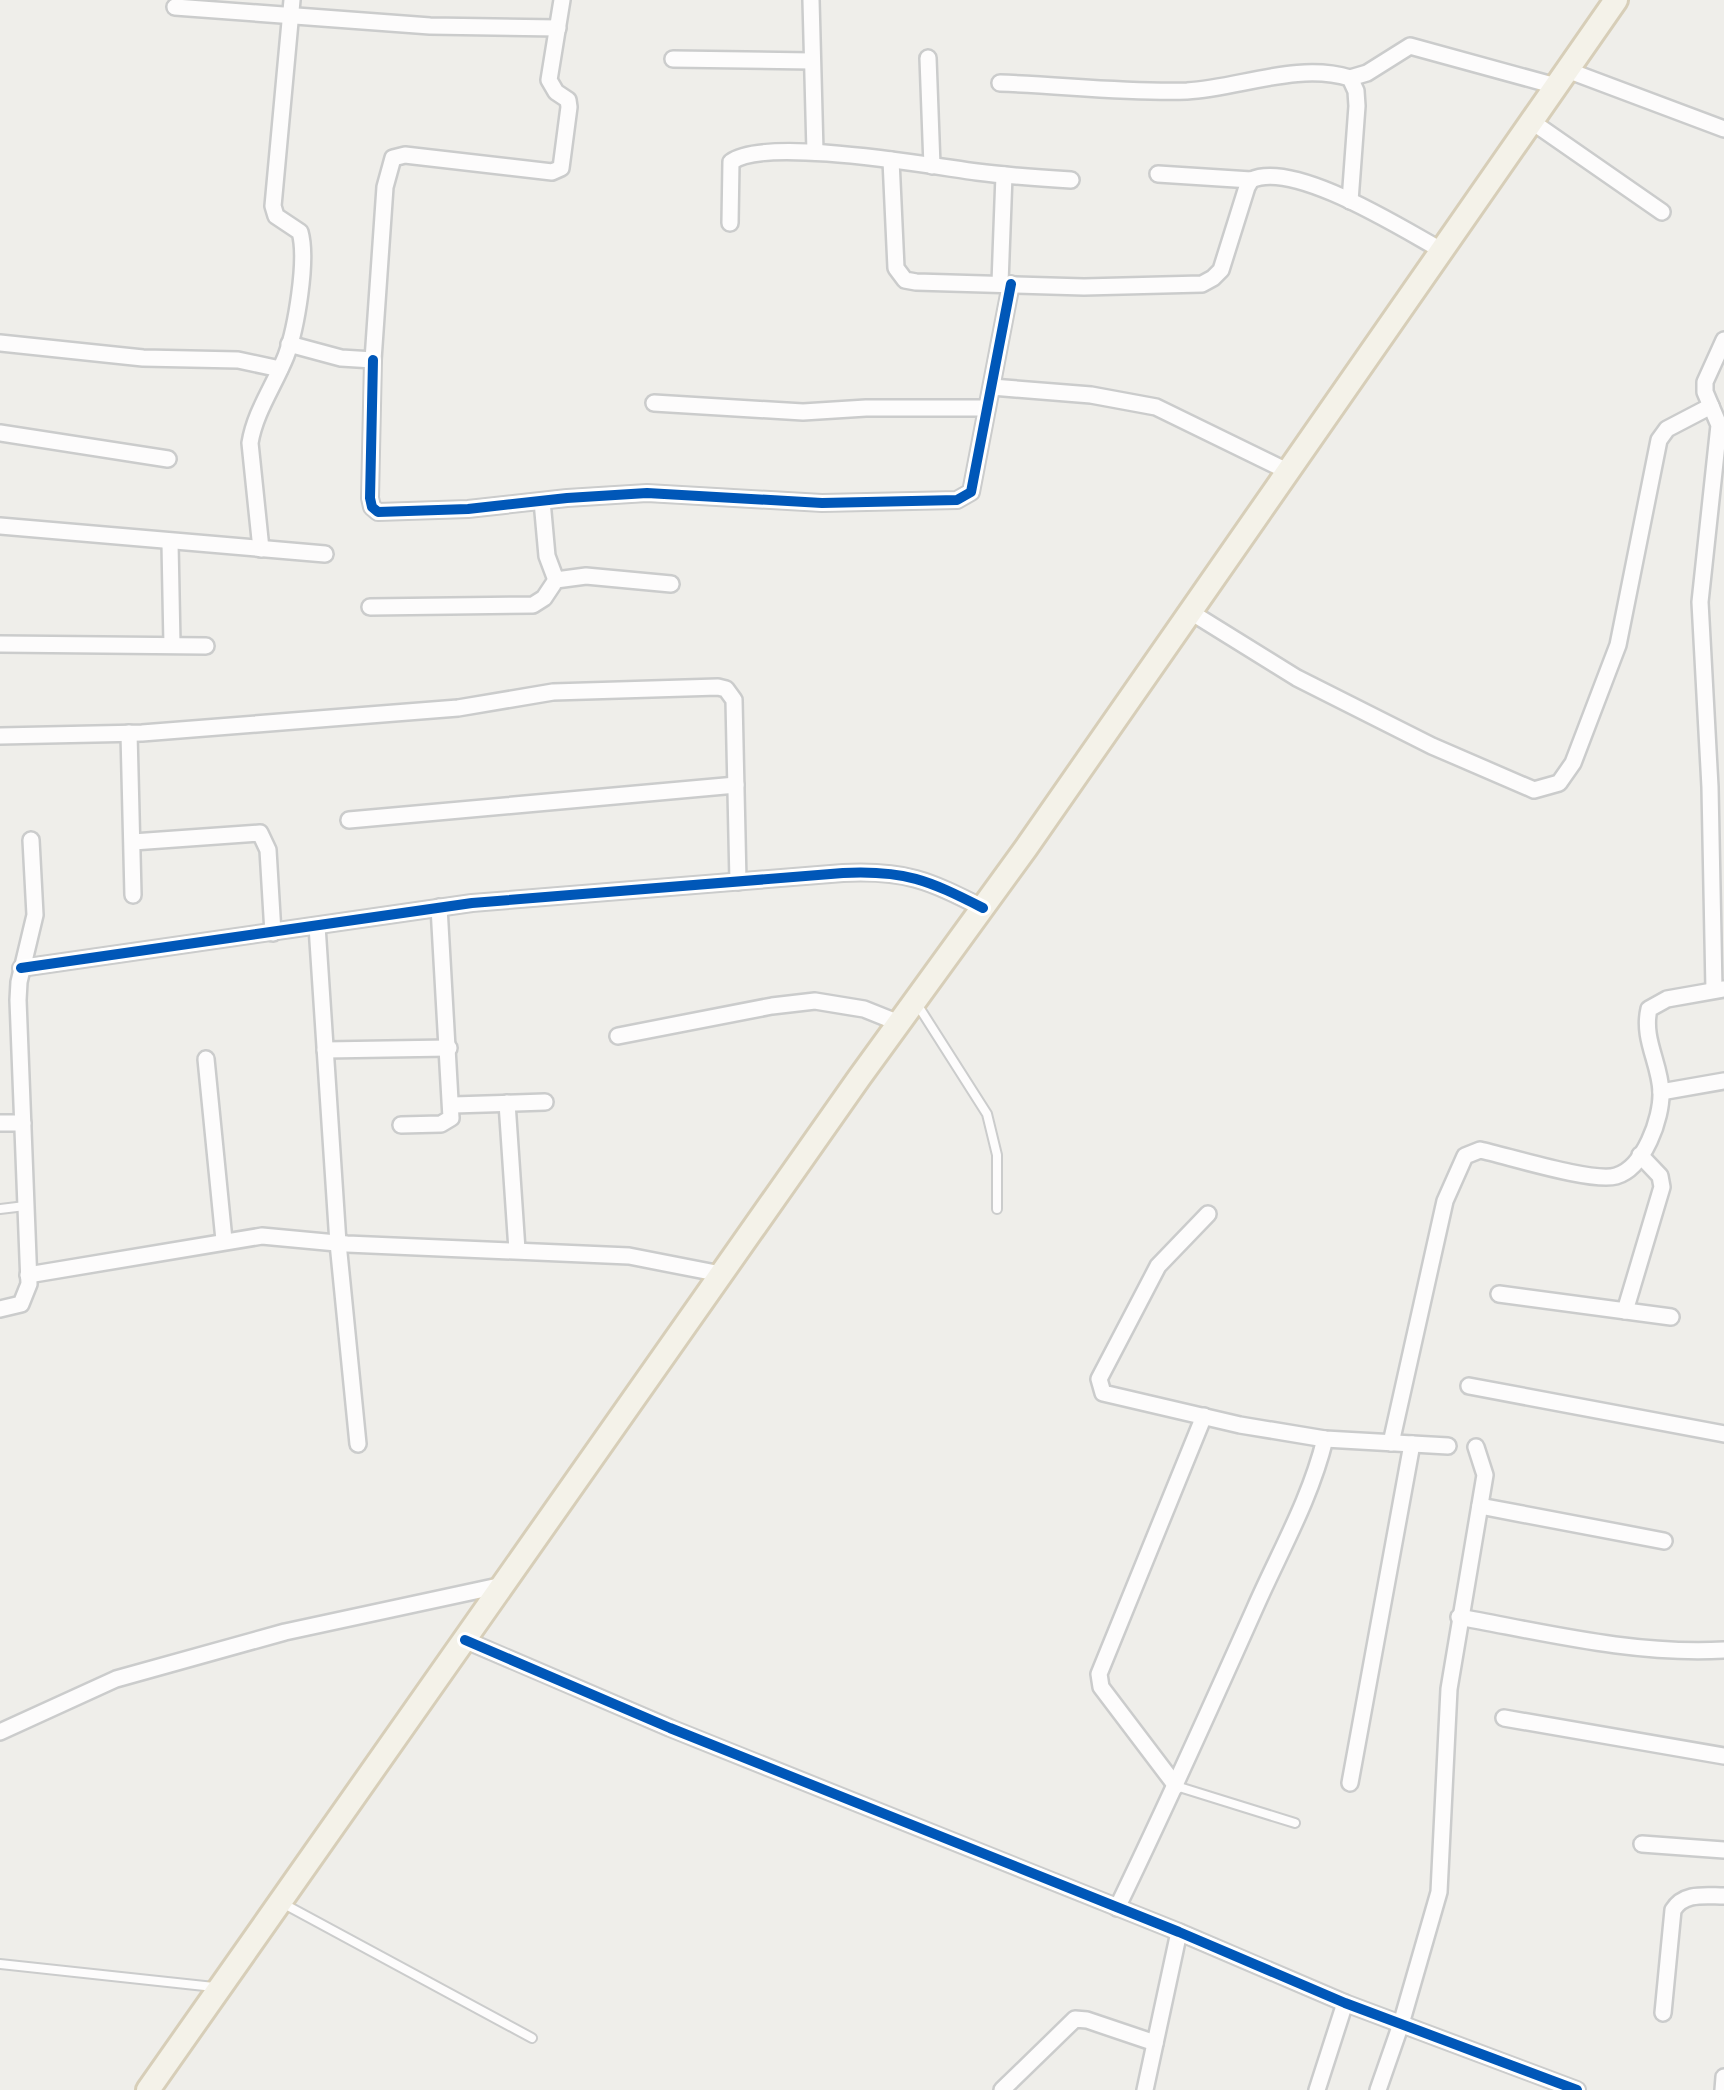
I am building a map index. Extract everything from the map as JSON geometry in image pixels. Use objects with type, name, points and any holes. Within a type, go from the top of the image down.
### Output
[{"type":"main road","points":[[148,2090],[982,908],[1616,0]]},
{"type":"street","points":[[261,550],[250,444],[253,427],[289,344],[303,240],[296,227],[276,216],[273,206],[292,0]]},
{"type":"street","points":[[562,0],[550,80],[556,92],[568,100],[569,107],[561,168],[544,171],[405,155],[389,163],[373,360],[372,507],[388,513],[468,510],[647,494],[822,502],[965,498],[971,492],[992,388],[1005,284],[1004,175]]},
{"type":"street","points":[[811,0],[815,152]]},
{"type":"street","points":[[175,7],[430,26],[558,28]]},
{"type":"street","points":[[1000,83],[1178,91],[1289,75],[1350,78],[1367,73],[1410,46],[1561,78],[1724,129]]},
{"type":"street","points":[[928,58],[932,166]]},
{"type":"street","points":[[673,59],[812,61]]},
{"type":"street","points":[[1350,78],[1357,106],[1350,201]]},
{"type":"street","points":[[1531,121],[1662,212]]},
{"type":"street","points":[[730,223],[731,162],[747,154],[815,152],[1070,180]]},
{"type":"street","points":[[890,160],[894,252],[900,275],[916,282],[1084,287],[1202,284],[1221,270],[1251,180]]},
{"type":"street","points":[[1158,174],[1251,180],[1276,176],[1312,185],[1441,250]]},
{"type":"street","points":[[1391,1443],[1445,1201],[1465,1156],[1480,1150],[1589,1175],[1622,1174],[1651,1139],[1661,1092],[1648,1038],[1649,1009],[1667,998],[1719,990],[1700,602],[1718,425],[1704,392],[1724,340]]},
{"type":"street","points":[[0,344],[142,358],[238,360],[280,369]]},
{"type":"street","points":[[289,344],[341,358],[373,360]]},
{"type":"street","points":[[992,388],[1091,396],[1156,407],[1287,471]]},
{"type":"street","points":[[654,404],[803,412],[987,408]]},
{"type":"street","points":[[1189,611],[1297,678],[1432,746],[1534,790],[1560,783],[1573,763],[1618,645],[1660,440],[1668,428],[1711,406]]},
{"type":"street","points":[[0,434],[168,458]]},
{"type":"street","points":[[542,501],[547,556],[556,580]]},
{"type":"street","points":[[0,526],[325,554]]},
{"type":"street","points":[[170,543],[172,645]]},
{"type":"street","points":[[370,607],[533,604],[544,598],[556,580],[586,576],[671,584]]},
{"type":"street","points":[[0,644],[206,646]]},
{"type":"street","points":[[0,736],[130,734],[458,708],[553,692],[718,687],[726,689],[734,700],[738,882]]},
{"type":"street","points":[[1705,710],[1724,710]]},
{"type":"street","points":[[130,734],[134,894]]},
{"type":"street","points":[[349,820],[736,785]]},
{"type":"street","points":[[133,842],[260,833],[268,850],[273,932]]},
{"type":"street","points":[[0,1308],[21,1304],[27,1296],[18,1000],[35,915],[32,840]]},
{"type":"street","points":[[22,968],[439,907],[843,873],[898,873],[936,884],[982,908]]},
{"type":"street","points":[[401,1125],[448,1122],[452,1105],[439,907]]},
{"type":"street","points":[[318,926],[338,1243],[358,1444]]},
{"type":"street","points":[[0,1002],[18,1000]]},
{"type":"street","points":[[618,1036],[815,1002],[864,1009],[899,1023]]},
{"type":"street","points":[[325,1050],[448,1048]]},
{"type":"street","points":[[206,1058],[224,1240]]},
{"type":"street","points":[[1661,1092],[1724,1082]]},
{"type":"street","points":[[452,1105],[545,1102]]},
{"type":"street","points":[[507,1103],[517,1250]]},
{"type":"street","points":[[0,1123],[23,1122]]},
{"type":"street","points":[[1625,1311],[1662,1186],[1660,1176],[1640,1155]]},
{"type":"street","points":[[1208,1214],[1158,1266],[1099,1379],[1100,1387],[1111,1396],[1326,1439],[1448,1446]]},
{"type":"street","points":[[28,1275],[262,1236],[629,1256],[722,1274]]},
{"type":"street","points":[[1499,1294],[1671,1318]]},
{"type":"street","points":[[1469,1386],[1724,1434]]},
{"type":"street","points":[[1176,1786],[1101,1686],[1098,1674],[1204,1416]]},
{"type":"street","points":[[1117,1908],[1265,1585],[1304,1509],[1326,1439]]},
{"type":"street","points":[[1350,1783],[1412,1444]]},
{"type":"street","points":[[1378,2090],[1439,1892],[1448,1689],[1486,1475],[1476,1446]]},
{"type":"street","points":[[1480,1506],[1664,1540]]},
{"type":"street","points":[[0,1732],[116,1679],[285,1632],[503,1585]]},
{"type":"street","points":[[1459,1616],[1632,1648],[1724,1650]]},
{"type":"street","points":[[464,1640],[1345,2003],[1574,2089]]},
{"type":"street","points":[[1504,1718],[1724,1756]]},
{"type":"street","points":[[1642,1844],[1724,1850]]},
{"type":"street","points":[[1663,2013],[1678,1902],[1688,1897],[1724,1896]]},
{"type":"street","points":[[1145,2090],[1178,1932]]},
{"type":"street","points":[[1317,2090],[1345,2003]]},
{"type":"street","points":[[1002,2090],[1076,2020],[1087,2020],[1155,2044]]},
{"type":"street","points":[[1723,2090],[1724,2077]]},
{"type":"lane","points":[[915,1000],[987,1114],[997,1155],[997,1209]]},
{"type":"lane","points":[[0,1210],[26,1206]]},
{"type":"lane","points":[[1176,1786],[1295,1823]]},
{"type":"lane","points":[[280,1901],[532,2038]]},
{"type":"lane","points":[[0,1964],[219,1988]]},
{"type":"cycle path","points":[[373,360],[370,498],[378,512],[468,509],[647,493],[822,503],[957,500],[971,492],[1011,284]]},
{"type":"cycle path","points":[[21,968],[472,903],[843,873],[900,875],[947,890],[983,908]]},
{"type":"cycle path","points":[[465,1640],[670,1728],[1179,1932],[1345,2003],[1577,2090]]}]
